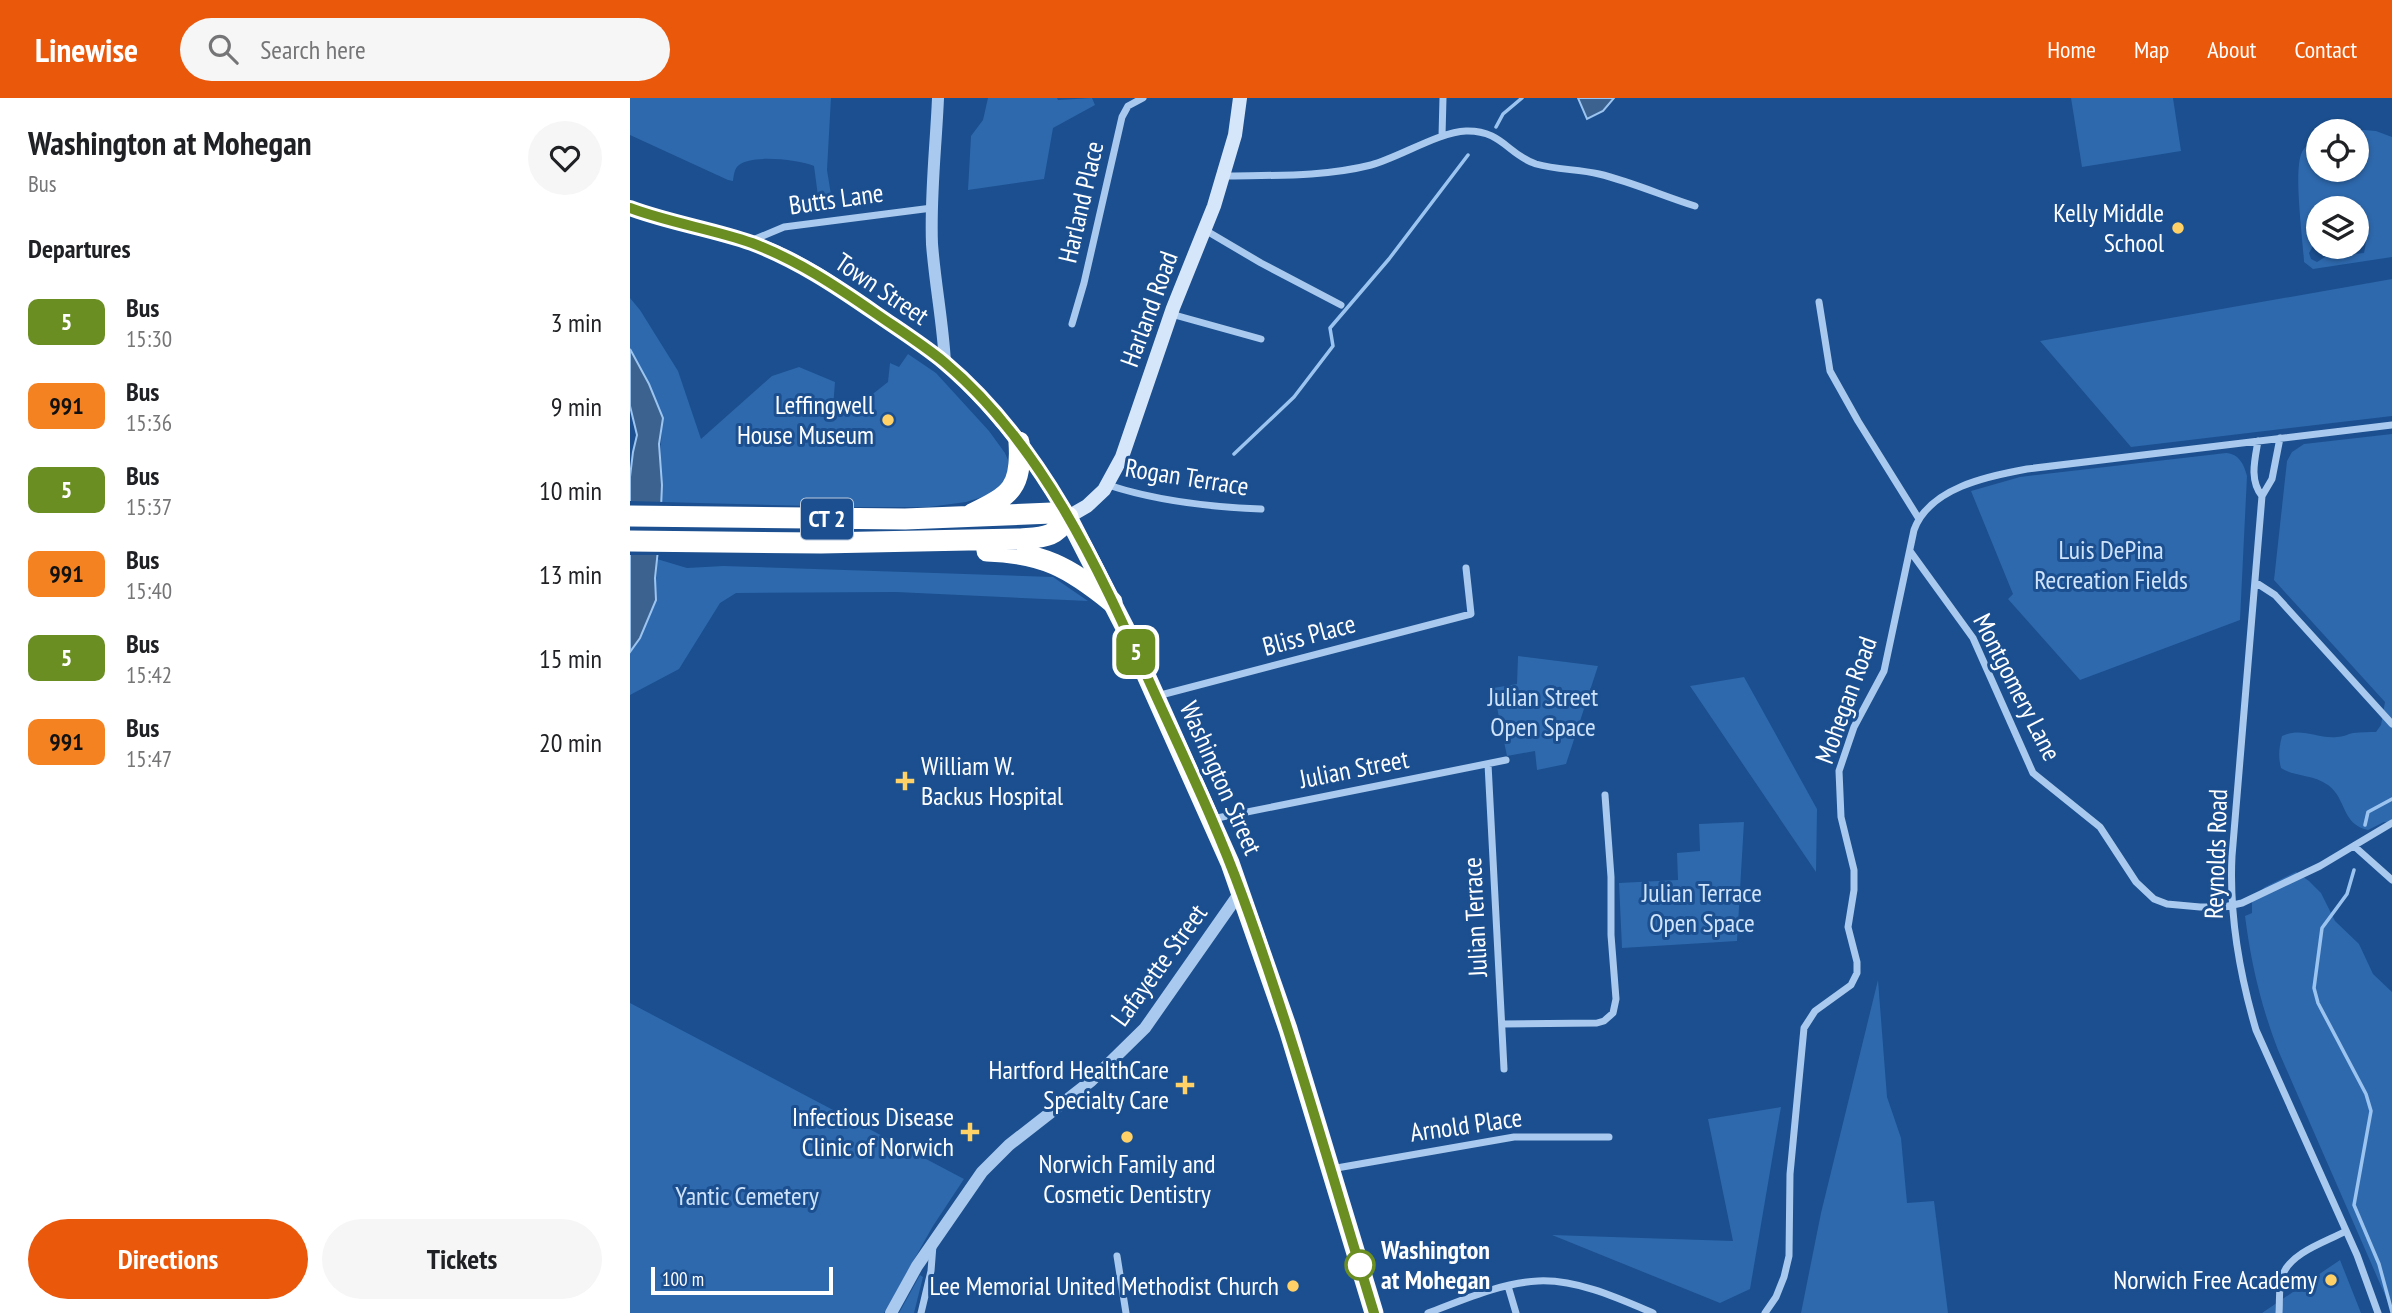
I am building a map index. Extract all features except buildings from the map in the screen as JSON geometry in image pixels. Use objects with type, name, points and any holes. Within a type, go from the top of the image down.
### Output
[{"type":"highway","points":[[964,517],[998,501],[1011,490],[1018,471],[1019,442]]},
{"type":"highway","name":"CT 2","points":[[630,516],[964,517],[1052,513],[1068,517]]},
{"type":"highway","points":[[902,543],[1042,537],[1058,531],[1068,517]]},
{"type":"highway","name":"Washington Street","points":[[1068,517],[1156,696],[1241,891],[1285,1018],[1374,1313]]},
{"type":"highway","name":"CT 2","points":[[630,541],[902,543],[928,552],[990,551],[1042,558],[1077,576],[1112,602]]},
{"type":"main road","name":"Harland Road","points":[[1068,517],[1090,503],[1107,485],[1128,439],[1223,176],[1237,124],[1240,98]]},
{"type":"main road","name":"Town Street","points":[[630,208],[656,218],[748,242],[782,255],[829,282],[945,363]]},
{"type":"main road","name":"Washington Street","points":[[945,363],[1019,442],[1068,517]]},
{"type":"street","points":[[938,98],[932,208],[936,288],[944,334],[945,363]]},
{"type":"street","name":"Harland Place","points":[[1072,324],[1124,113],[1131,104],[1143,98]]},
{"type":"street","points":[[1442,136],[1443,98]]},
{"type":"street","points":[[1223,176],[1321,173],[1350,169],[1386,160],[1442,136],[1464,131],[1500,138],[1531,162],[1618,179],[1695,205]]},
{"type":"street","name":"Butts Lane","points":[[748,242],[784,227],[932,208]]},
{"type":"street","points":[[1205,230],[1341,305]]},
{"type":"street","points":[[1819,302],[1826,356],[1836,383],[1919,519],[1947,495],[1981,480],[2006,473],[2061,464],[2392,425]]},
{"type":"street","points":[[1171,314],[1261,339]]},
{"type":"street","name":"Reynolds Road","points":[[2280,438],[2272,479],[2262,496],[2232,856],[2231,905],[2237,952],[2256,1030],[2346,1231],[2378,1313]]},
{"type":"street","name":"Reynolds Road","points":[[2258,441],[2254,478],[2262,496]]},
{"type":"street","name":"Rogan Terrace","points":[[1107,485],[1141,495],[1195,504],[1261,509]]},
{"type":"street","name":"Mohegan Road","points":[[1765,1313],[1776,1297],[1789,1256],[1790,1182],[1804,1028],[1815,1011],[1851,985],[1858,969],[1848,927],[1854,870],[1840,804],[1840,765],[1854,727],[1884,671],[1914,530],[1919,519]]},
{"type":"street","name":"Montgomery Lane","points":[[1910,551],[1973,639],[2028,764],[2038,779],[2100,827],[2136,882],[2154,900],[2200,907],[2231,905],[2262,895],[2320,866],[2392,823]]},
{"type":"street","name":"Bliss Place","points":[[1156,696],[1471,614],[1466,568]]},
{"type":"street","points":[[2255,582],[2276,596],[2392,724]]},
{"type":"street","name":"Julian Street","points":[[1211,819],[1506,760]]},
{"type":"street","name":"Julian Terrace","points":[[1488,764],[1504,1069]]},
{"type":"street","points":[[1502,1024],[1597,1023],[1613,1013],[1616,999],[1611,935],[1612,885],[1605,795]]},
{"type":"street","points":[[2354,846],[2392,880]]},
{"type":"street","name":"Lafayette Street","points":[[891,1313],[933,1242],[990,1163],[1018,1137],[1091,1081],[1145,1028],[1241,891]]},
{"type":"street","name":"Arnold Place","points":[[1331,1169],[1514,1137],[1609,1137]]},
{"type":"street","points":[[2279,1313],[2281,1279],[2287,1267],[2297,1257],[2346,1231]]},
{"type":"street","points":[[921,1313],[931,1270],[933,1242]]},
{"type":"street","points":[[1117,1256],[1126,1313]]},
{"type":"street","points":[[1428,1313],[1508,1286],[1540,1281],[1565,1283],[1653,1313]]},
{"type":"street","points":[[1508,1286],[1516,1313]]},
{"type":"green space","points":[[630,98],[831,98],[827,170],[833,207],[820,211],[814,166],[787,160],[754,160],[737,167],[733,181],[630,135]]},
{"type":"green space","points":[[988,98],[1092,98],[1095,105],[1053,128],[1044,179],[968,190],[971,136],[983,120]]},
{"type":"green space","points":[[2071,98],[2173,98],[2181,151],[2082,167]]},
{"type":"green space","points":[[2369,130],[2392,137],[2392,257],[2313,269],[2304,262],[2298,174],[2299,161],[2305,147],[2306,182],[2369,182]]},
{"type":"green space","points":[[2392,279],[2392,416],[2131,447],[2040,341]]},
{"type":"green space","points":[[630,298],[678,371],[701,439],[772,376],[799,367],[835,382],[833,408],[846,415],[888,382],[890,363],[899,367],[908,354],[936,373],[989,431],[1005,453],[1011,475],[992,494],[966,502],[929,507],[662,502],[662,427],[630,351]]},
{"type":"green space","points":[[2392,434],[2392,823],[2384,822],[2368,830],[2359,827],[2348,817],[2338,797],[2328,785],[2281,768],[2280,748],[2282,736],[2289,734],[2341,737],[2353,733],[2376,732],[2381,725],[2385,702],[2274,580],[2287,461],[2292,452],[2304,444]]},
{"type":"green space","name":"Luis DePina Recreation Fields","points":[[2226,453],[2240,460],[2247,476],[2240,620],[2080,680],[2008,599],[2013,594],[1971,491],[2020,477]]},
{"type":"green space","points":[[657,559],[687,568],[723,566],[1053,577],[1088,601],[896,592],[736,593],[720,603],[679,669],[630,695],[630,652],[655,605]]},
{"type":"green space","name":"Julian Street Open Space","points":[[1518,656],[1598,666],[1566,764],[1537,770],[1535,751],[1507,756],[1493,688],[1517,684]]},
{"type":"green space","points":[[1744,677],[1817,809],[1816,872],[1690,686]]},
{"type":"green space","name":"Julian Terrace Open Space","points":[[1744,822],[1737,941],[1622,948],[1619,883],[1678,880],[1677,853],[1700,851],[1699,824]]},
{"type":"green space","points":[[2296,872],[2321,893],[2335,921],[2359,944],[2373,974],[2392,992],[2392,1311],[2278,1050],[2254,967],[2245,916],[2252,913],[2252,898],[2265,887]]},
{"type":"green space","points":[[1878,980],[1887,1097],[1901,1138],[1907,1203],[1934,1201],[1948,1313],[1801,1313],[1821,1213]]},
{"type":"green space","name":"Yantic Cemetery","points":[[630,1003],[964,1179],[933,1226],[884,1313],[630,1313]]},
{"type":"green space","points":[[1781,1107],[1750,1289],[1720,1303],[1552,1235],[1733,1241],[1708,1119]]},
{"type":"green space","name":"Norwich Free Academy","points":[[2340,1260],[2361,1313],[2262,1313]]},
{"type":"green space","points":[[920,1275],[923,1277],[914,1313],[899,1313]]},
{"type":"shaded area","points":[[1578,98],[1614,98],[1603,111],[1587,119]]},
{"type":"shaded area","points":[[630,349],[663,418],[659,444],[662,485],[655,578],[656,600],[640,638],[630,652],[630,477],[637,435],[630,406]]},
{"type":"pier","points":[[630,501],[665,502],[661,555],[630,555]]},
{"type":"waterway","points":[[1496,127],[1503,114],[1522,98]]},
{"type":"waterway","points":[[1234,454],[1294,397],[1333,346],[1330,328],[1389,259],[1468,155]]},
{"type":"waterway","points":[[2365,825],[2368,812],[2392,799]]},
{"type":"waterway","points":[[2354,870],[2347,894],[2322,928],[2314,988],[2318,1003],[2366,1094],[2371,1111],[2354,1205],[2379,1264],[2392,1312]]},
{"type":"bus line","name":"5","points":[[630,208],[656,218],[748,242],[782,255],[829,282],[945,363],[1001,421],[1031,457],[1091,559],[1225,849],[1285,1018],[1374,1313]]},
{"type":"place","name":"Kelly Middle School","points":[[2178,228]]},
{"type":"place","name":"Leffingwell House Museum","points":[[888,420]]},
{"type":"place","name":"William W. Backus Hospital","points":[[905,781]]},
{"type":"place","name":"Hartford HealthCare Specialty Care","points":[[1185,1085]]},
{"type":"place","name":"Infectious Disease Clinic of Norwich","points":[[970,1132]]},
{"type":"place","name":"Norwich Family and Cosmetic Dentistry","points":[[1127,1137]]},
{"type":"place","name":"Washington at Mohegan","points":[[1360,1265]]},
{"type":"place","name":"Norwich Free Academy","points":[[2331,1280]]},
{"type":"place","name":"Lee Memorial United Methodist Church","points":[[1293,1286]]}]
